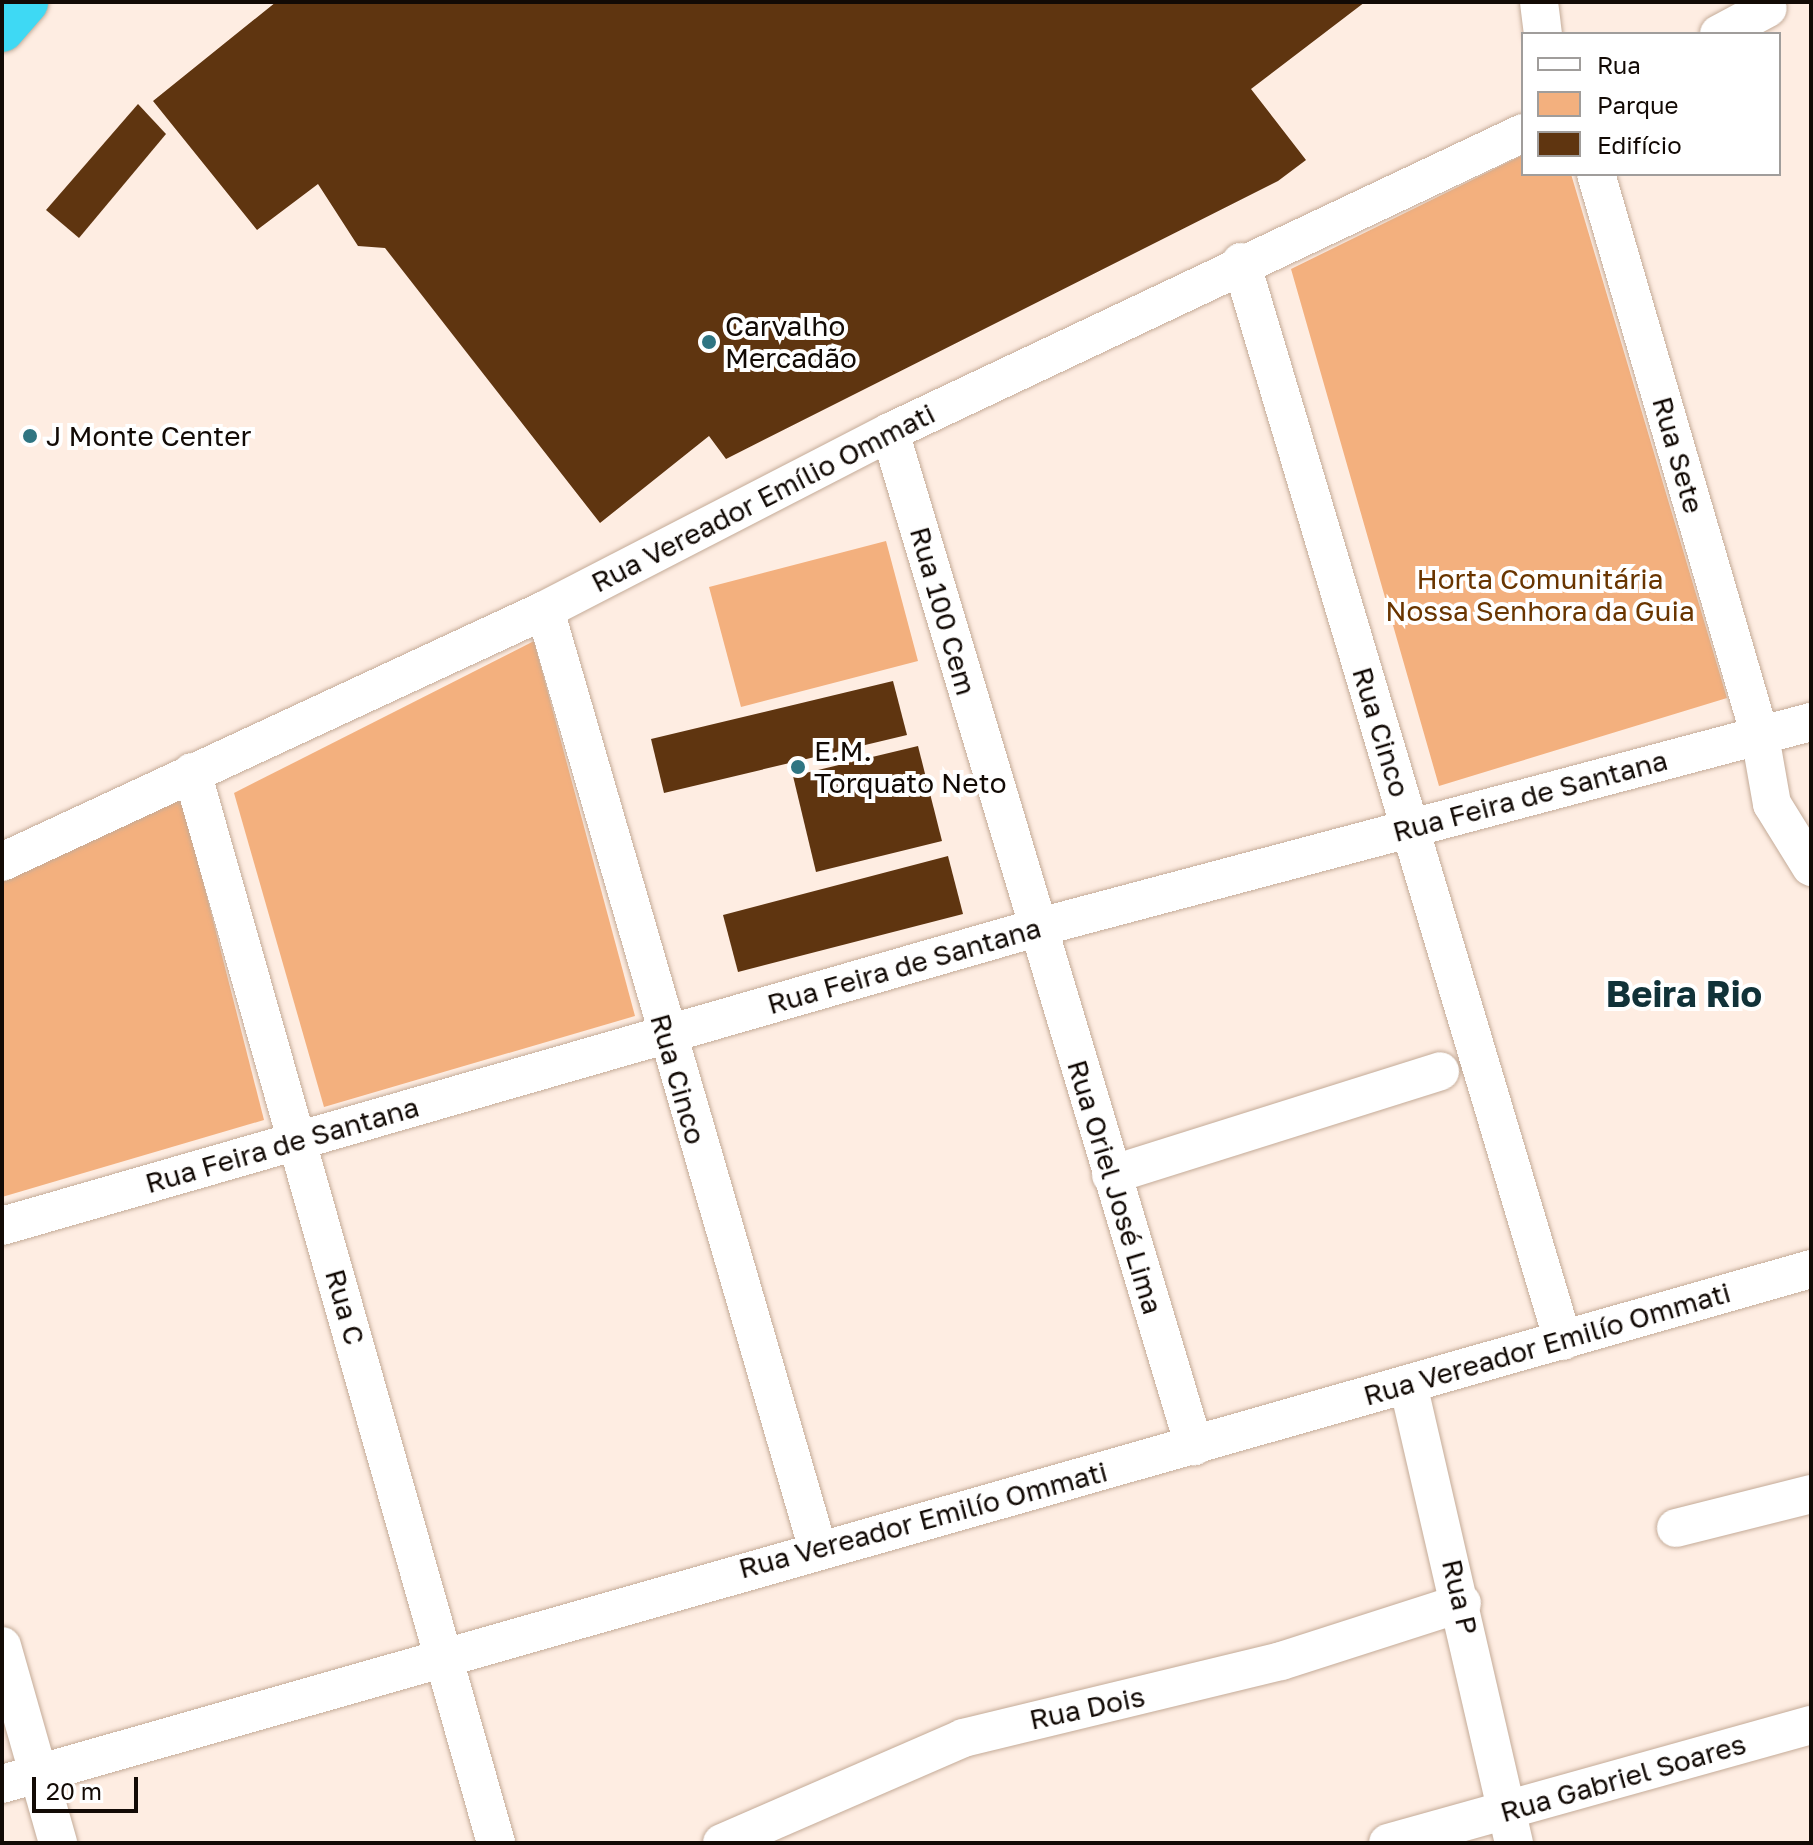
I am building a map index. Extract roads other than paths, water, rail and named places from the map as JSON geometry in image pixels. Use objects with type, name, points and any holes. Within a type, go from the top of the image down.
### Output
[{"type":"highway","points":[[2,30],[26,2]]},
{"type":"street","points":[[1539,2],[1543,32]]},
{"type":"street","points":[[1723,32],[1768,8]]},
{"type":"street","name":"Rua Vereador Emílio Ommati","points":[[2,862],[545,610],[890,432],[1241,262],[1521,134]]},
{"type":"street","name":"Rua Sete","points":[[1597,176],[1760,736],[1772,804],[1811,867]]},
{"type":"street","name":"Rua Cinco","points":[[1241,262],[1563,1341]]},
{"type":"street","name":"Rua 100 Cem","points":[[890,432],[1036,928]]},
{"type":"street","name":"Rua Cinco","points":[[545,610],[664,1034],[817,1546]]},
{"type":"street","name":"Rua Feira de Santana","points":[[2,1226],[1036,928],[1811,722]]},
{"type":"street","name":"Rua C","points":[[192,772],[496,1843]]},
{"type":"street","name":"Rua Oriel José Lima","points":[[1036,928],[1194,1446]]},
{"type":"street","points":[[1111,1175],[1440,1071]]},
{"type":"street","name":"Rua Vereador Emilío Ommati","points":[[19,1779],[445,1658],[817,1546],[1194,1446],[1811,1269]]},
{"type":"street","name":"Rua P","points":[[1408,1384],[1462,1603],[1510,1827]]},
{"type":"street","points":[[1676,1528],[1811,1494]]},
{"type":"street","name":"Rua Dois","points":[[722,1843],[963,1738],[1281,1661],[1462,1603]]},
{"type":"street","points":[[2,1646],[19,1779],[58,1843]]},
{"type":"street","name":"Rua Gabriel Soares","points":[[1388,1843],[1510,1827],[1811,1725]]},
{"type":"place","name":"Carvalho Mercadão","points":[[709,342]]},
{"type":"place","name":"J Monte Center","points":[[30,436]]},
{"type":"place","name":"E.M. Torquato Neto","points":[[798,767]]},
{"type":"district","name":"Beira Rio","points":[[1684,994]]},
{"type":"park label","name":"Horta Comunitária Nossa Senhora da Guia","points":[[1540,595]]}]
